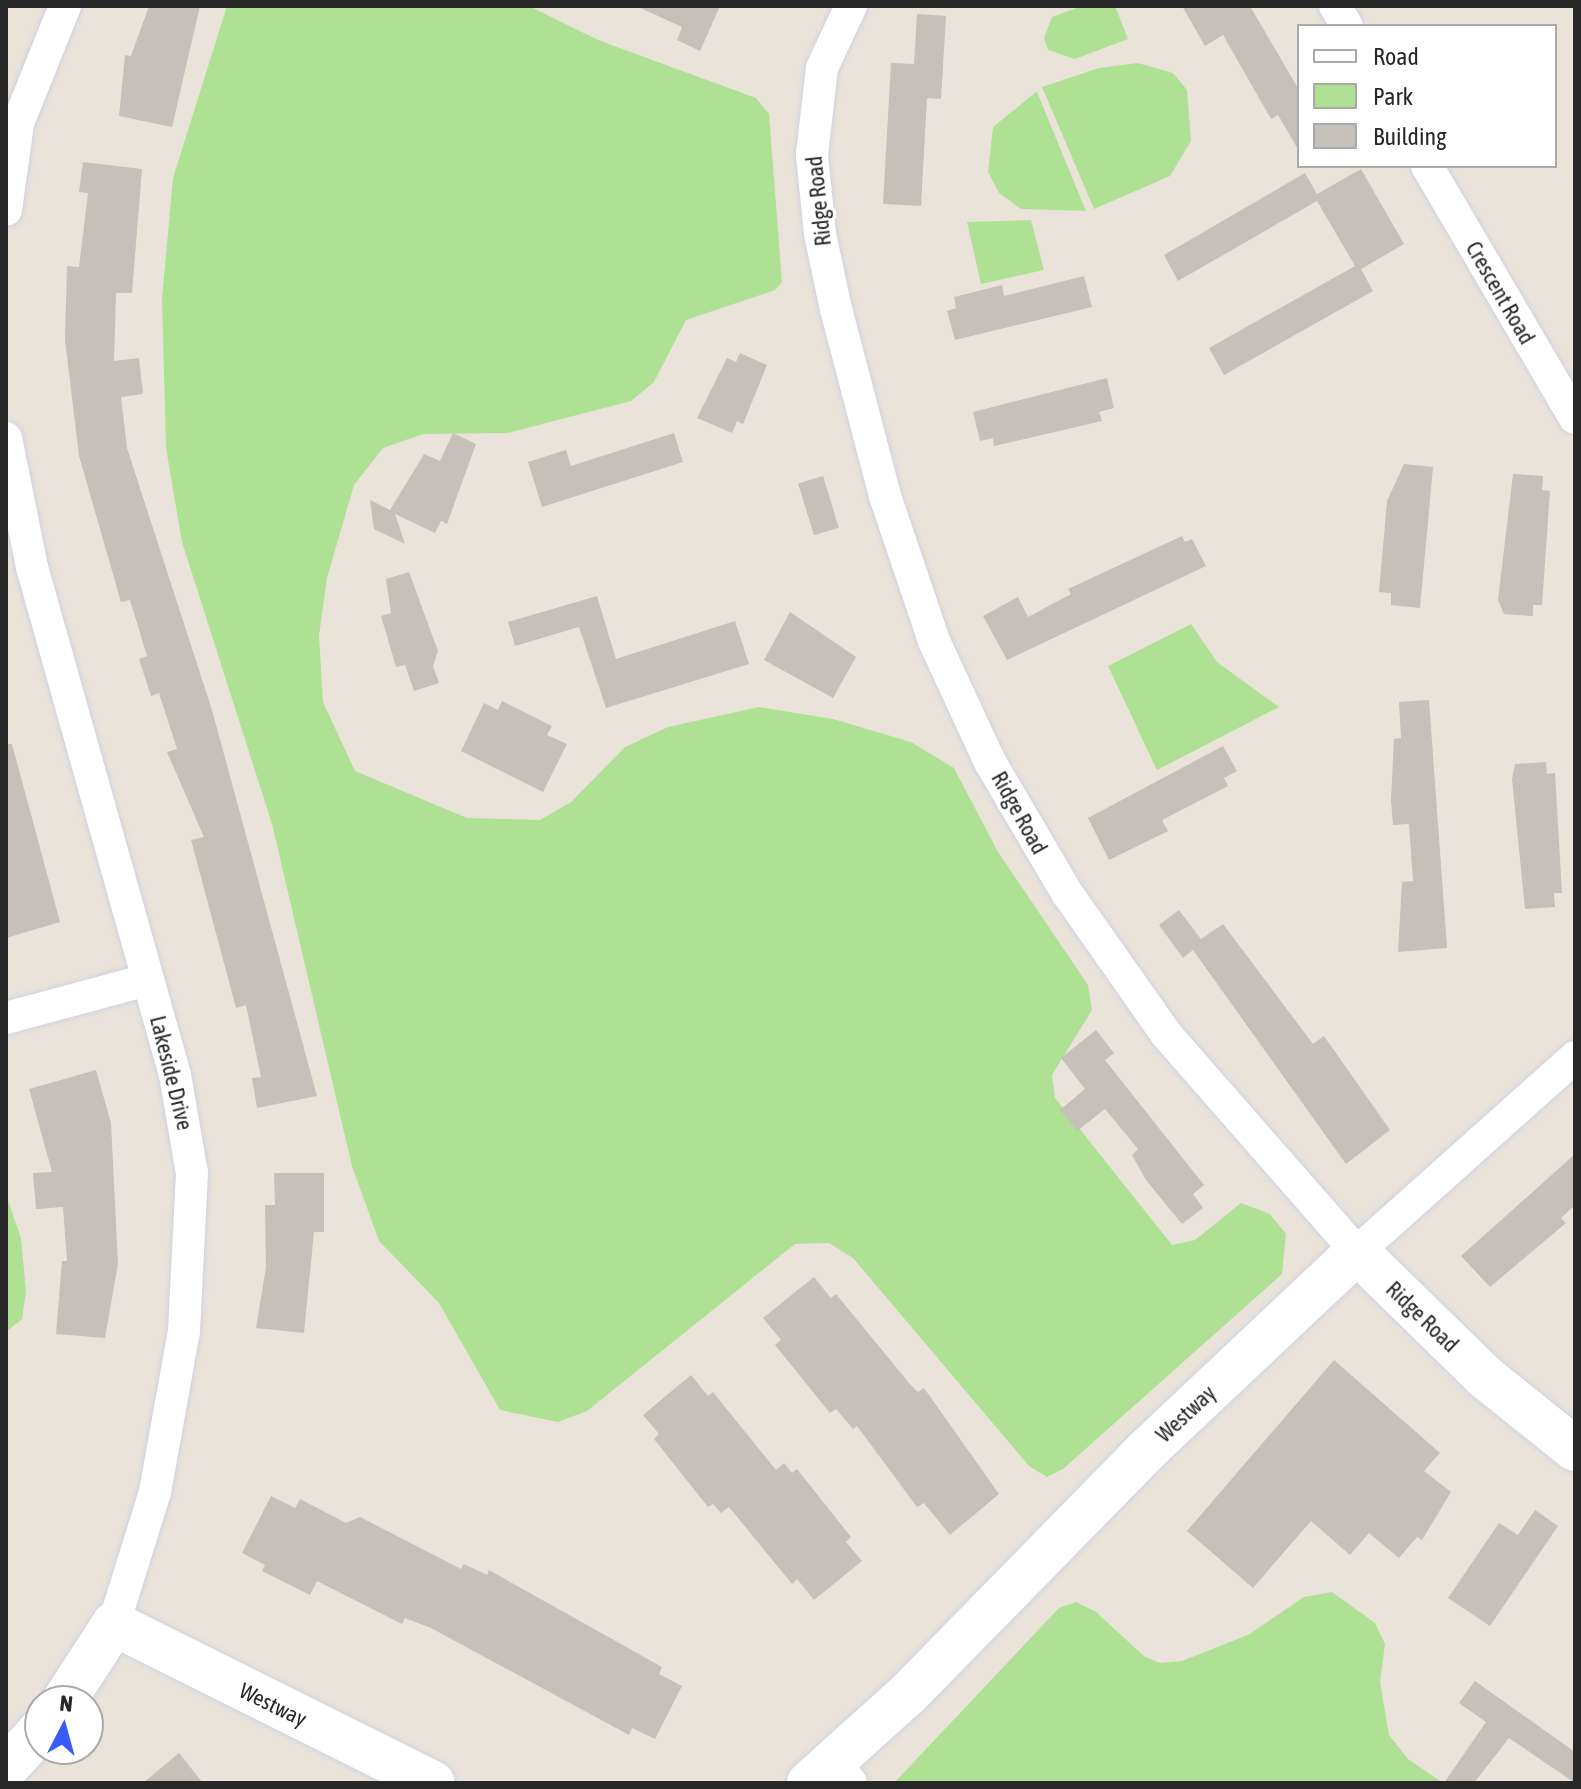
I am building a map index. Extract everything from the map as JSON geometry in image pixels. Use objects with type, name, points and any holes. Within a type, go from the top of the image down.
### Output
[{"type":"street","points":[[6,210],[12,121],[65,6]]},
{"type":"street","name":"Ridge Road","points":[[851,6],[830,44],[815,100],[820,234],[873,451],[934,641],[990,762],[1083,916],[1166,1034],[1357,1252],[1485,1377],[1575,1449]]},
{"type":"street","points":[[1335,6],[1346,24]]},
{"type":"street","name":"Crescent Road","points":[[1428,168],[1575,418]]},
{"type":"street","name":"Lakeside Drive","points":[[6,438],[32,567],[185,1123],[193,1221],[184,1331],[155,1492],[114,1624],[74,1685]]},
{"type":"street","points":[[6,1018],[147,980]]},
{"type":"street","name":"Westway","points":[[832,1776],[1149,1448],[1357,1252],[1575,1057]]},
{"type":"street","name":"Westway","points":[[114,1624],[433,1783]]},
{"type":"street","points":[[6,1768],[24,1748]]},
{"type":"green space","points":[[227,6],[529,6],[598,40],[756,98],[769,114],[782,282],[775,290],[686,320],[654,382],[631,401],[508,433],[423,434],[383,448],[354,485],[327,578],[319,636],[323,702],[355,771],[467,818],[540,820],[571,802],[625,747],[668,727],[759,707],[833,719],[911,742],[954,768],[998,852],[1088,985],[1092,1010],[1052,1075],[1055,1098],[1172,1245],[1195,1240],[1241,1203],[1270,1214],[1286,1234],[1282,1274],[1063,1469],[1047,1477],[1029,1466],[853,1258],[829,1243],[795,1244],[587,1411],[558,1422],[500,1410],[439,1303],[379,1241],[352,1166],[272,824],[182,542],[166,448],[162,299],[173,178]]},
{"type":"green space","points":[[1082,6],[1115,6],[1128,39],[1075,59],[1048,50],[1044,38],[1052,17]]},
{"type":"green space","points":[[1138,63],[1173,73],[1187,90],[1191,141],[1170,176],[1094,209],[1042,87],[1099,68]]},
{"type":"green space","points":[[1036,92],[1086,211],[1021,209],[999,193],[988,172],[993,127]]},
{"type":"green space","points":[[1031,220],[1044,270],[981,284],[967,222]]},
{"type":"green space","points":[[1191,624],[1217,662],[1279,707],[1157,770],[1108,666]]},
{"type":"green space","points":[[6,1195],[21,1238],[26,1291],[22,1319],[6,1332]]},
{"type":"green space","points":[[1332,1592],[1375,1623],[1385,1644],[1380,1682],[1389,1735],[1408,1759],[1443,1783],[894,1783],[1059,1608],[1076,1602],[1096,1612],[1145,1657],[1161,1663],[1182,1661],[1248,1635],[1304,1597]]},
{"type":"building","points":[[149,6],[200,6],[172,127],[119,116],[125,55],[131,56]]},
{"type":"building","points":[[636,6],[720,6],[700,51],[677,40],[682,27]]},
{"type":"building","points":[[1182,6],[1250,6],[1297,87],[1297,148],[1278,115],[1271,119],[1223,35],[1205,46]]},
{"type":"building","points":[[917,14],[946,16],[941,99],[927,98],[921,206],[883,204],[891,63],[914,64]]},
{"type":"building","points":[[83,162],[142,169],[132,293],[116,293],[114,361],[139,358],[143,394],[121,397],[127,448],[212,710],[317,1096],[257,1108],[252,1078],[261,1077],[246,1005],[236,1008],[191,840],[204,837],[167,752],[177,749],[159,693],[151,696],[139,659],[147,656],[130,600],[121,602],[79,456],[65,340],[67,266],[79,267],[88,193],[79,192]]},
{"type":"building","points":[[1361,169],[1404,244],[1361,269],[1373,291],[1224,375],[1209,348],[1355,266],[1317,201],[1178,281],[1164,255],[1305,173],[1317,194]]},
{"type":"building","points":[[1084,276],[1092,307],[955,340],[947,311],[956,308],[954,297],[1002,285],[1004,296]]},
{"type":"building","points":[[740,353],[767,365],[743,424],[737,421],[732,433],[697,418],[727,358],[736,362]]},
{"type":"building","points":[[1107,378],[1114,408],[1099,412],[1102,421],[994,446],[993,438],[980,441],[973,412]]},
{"type":"building","points":[[453,433],[476,444],[447,524],[441,521],[435,533],[395,514],[405,544],[374,529],[370,500],[390,510],[424,454],[440,461]]},
{"type":"building","points":[[674,433],[683,462],[542,507],[528,462],[566,450],[571,466]]},
{"type":"building","points":[[1404,464],[1433,467],[1420,608],[1391,605],[1391,593],[1379,592],[1387,501]]},
{"type":"building","points":[[1513,474],[1543,476],[1542,490],[1550,491],[1542,605],[1533,605],[1533,616],[1504,614],[1498,600]]},
{"type":"building","points":[[823,476],[839,528],[814,535],[798,484]]},
{"type":"building","points":[[1182,536],[1185,542],[1192,539],[1206,566],[1007,660],[983,616],[1018,597],[1028,617],[1071,594],[1068,589]]},
{"type":"building","points":[[409,572],[438,651],[433,666],[439,683],[414,691],[405,665],[396,667],[381,616],[391,613],[386,579]]},
{"type":"building","points":[[597,596],[616,659],[735,621],[749,664],[606,708],[579,627],[515,646],[508,622]]},
{"type":"building","points":[[790,612],[856,657],[833,698],[764,660]]},
{"type":"building","points":[[1429,700],[1447,948],[1398,952],[1402,882],[1413,881],[1409,824],[1393,825],[1394,739],[1401,738],[1399,702]]},
{"type":"building","points":[[502,701],[552,726],[547,735],[567,744],[543,792],[461,751],[484,703],[498,710]]},
{"type":"building","points":[[6,744],[12,744],[60,922],[6,938]]},
{"type":"building","points":[[1223,746],[1237,771],[1224,778],[1228,786],[1162,820],[1168,831],[1109,860],[1088,818]]},
{"type":"building","points":[[1546,762],[1547,774],[1555,773],[1562,893],[1554,893],[1555,907],[1525,909],[1512,779],[1515,764]]},
{"type":"building","points":[[1179,910],[1201,939],[1223,924],[1313,1044],[1324,1036],[1390,1130],[1346,1164],[1193,950],[1183,958],[1159,925]]},
{"type":"building","points":[[1096,1030],[1114,1053],[1105,1060],[1204,1185],[1193,1194],[1203,1208],[1182,1224],[1146,1180],[1132,1155],[1138,1149],[1105,1109],[1077,1131],[1060,1110],[1085,1089],[1061,1058]]},
{"type":"building","points":[[96,1070],[111,1123],[118,1264],[105,1338],[56,1334],[62,1261],[67,1261],[63,1207],[36,1209],[33,1173],[52,1172],[29,1089]]},
{"type":"building","points":[[1575,1154],[1575,1205],[1561,1218],[1566,1223],[1490,1287],[1461,1256]]},
{"type":"building","points":[[274,1173],[324,1173],[324,1232],[314,1232],[304,1333],[256,1328],[266,1267],[265,1205],[275,1205]]},
{"type":"building","points":[[814,1277],[831,1298],[836,1294],[909,1383],[918,1392],[924,1388],[999,1494],[950,1535],[924,1503],[917,1507],[857,1426],[853,1429],[836,1409],[830,1413],[775,1345],[781,1340],[763,1318]]},
{"type":"building","points":[[1334,1360],[1440,1453],[1424,1471],[1451,1492],[1422,1540],[1417,1537],[1399,1558],[1369,1533],[1350,1555],[1311,1521],[1253,1588],[1187,1531]]},
{"type":"building","points":[[691,1375],[708,1396],[713,1392],[776,1470],[784,1463],[792,1473],[797,1469],[851,1537],[846,1542],[862,1561],[814,1600],[797,1579],[792,1584],[729,1507],[721,1513],[713,1504],[708,1507],[654,1439],[659,1434],[643,1415]]},
{"type":"building","points":[[271,1496],[295,1508],[300,1499],[346,1523],[360,1517],[461,1569],[464,1564],[487,1575],[489,1570],[662,1667],[659,1674],[682,1686],[655,1739],[632,1728],[629,1735],[431,1628],[405,1618],[402,1624],[317,1581],[310,1595],[262,1571],[265,1565],[242,1553]]},
{"type":"building","points":[[1535,1510],[1558,1526],[1490,1626],[1448,1598],[1499,1523],[1518,1535]]},
{"type":"building","points":[[1475,1681],[1575,1752],[1575,1783],[1509,1738],[1474,1783],[1444,1783],[1486,1722],[1459,1703]]},
{"type":"building","points":[[179,1753],[203,1783],[143,1783]]}]
